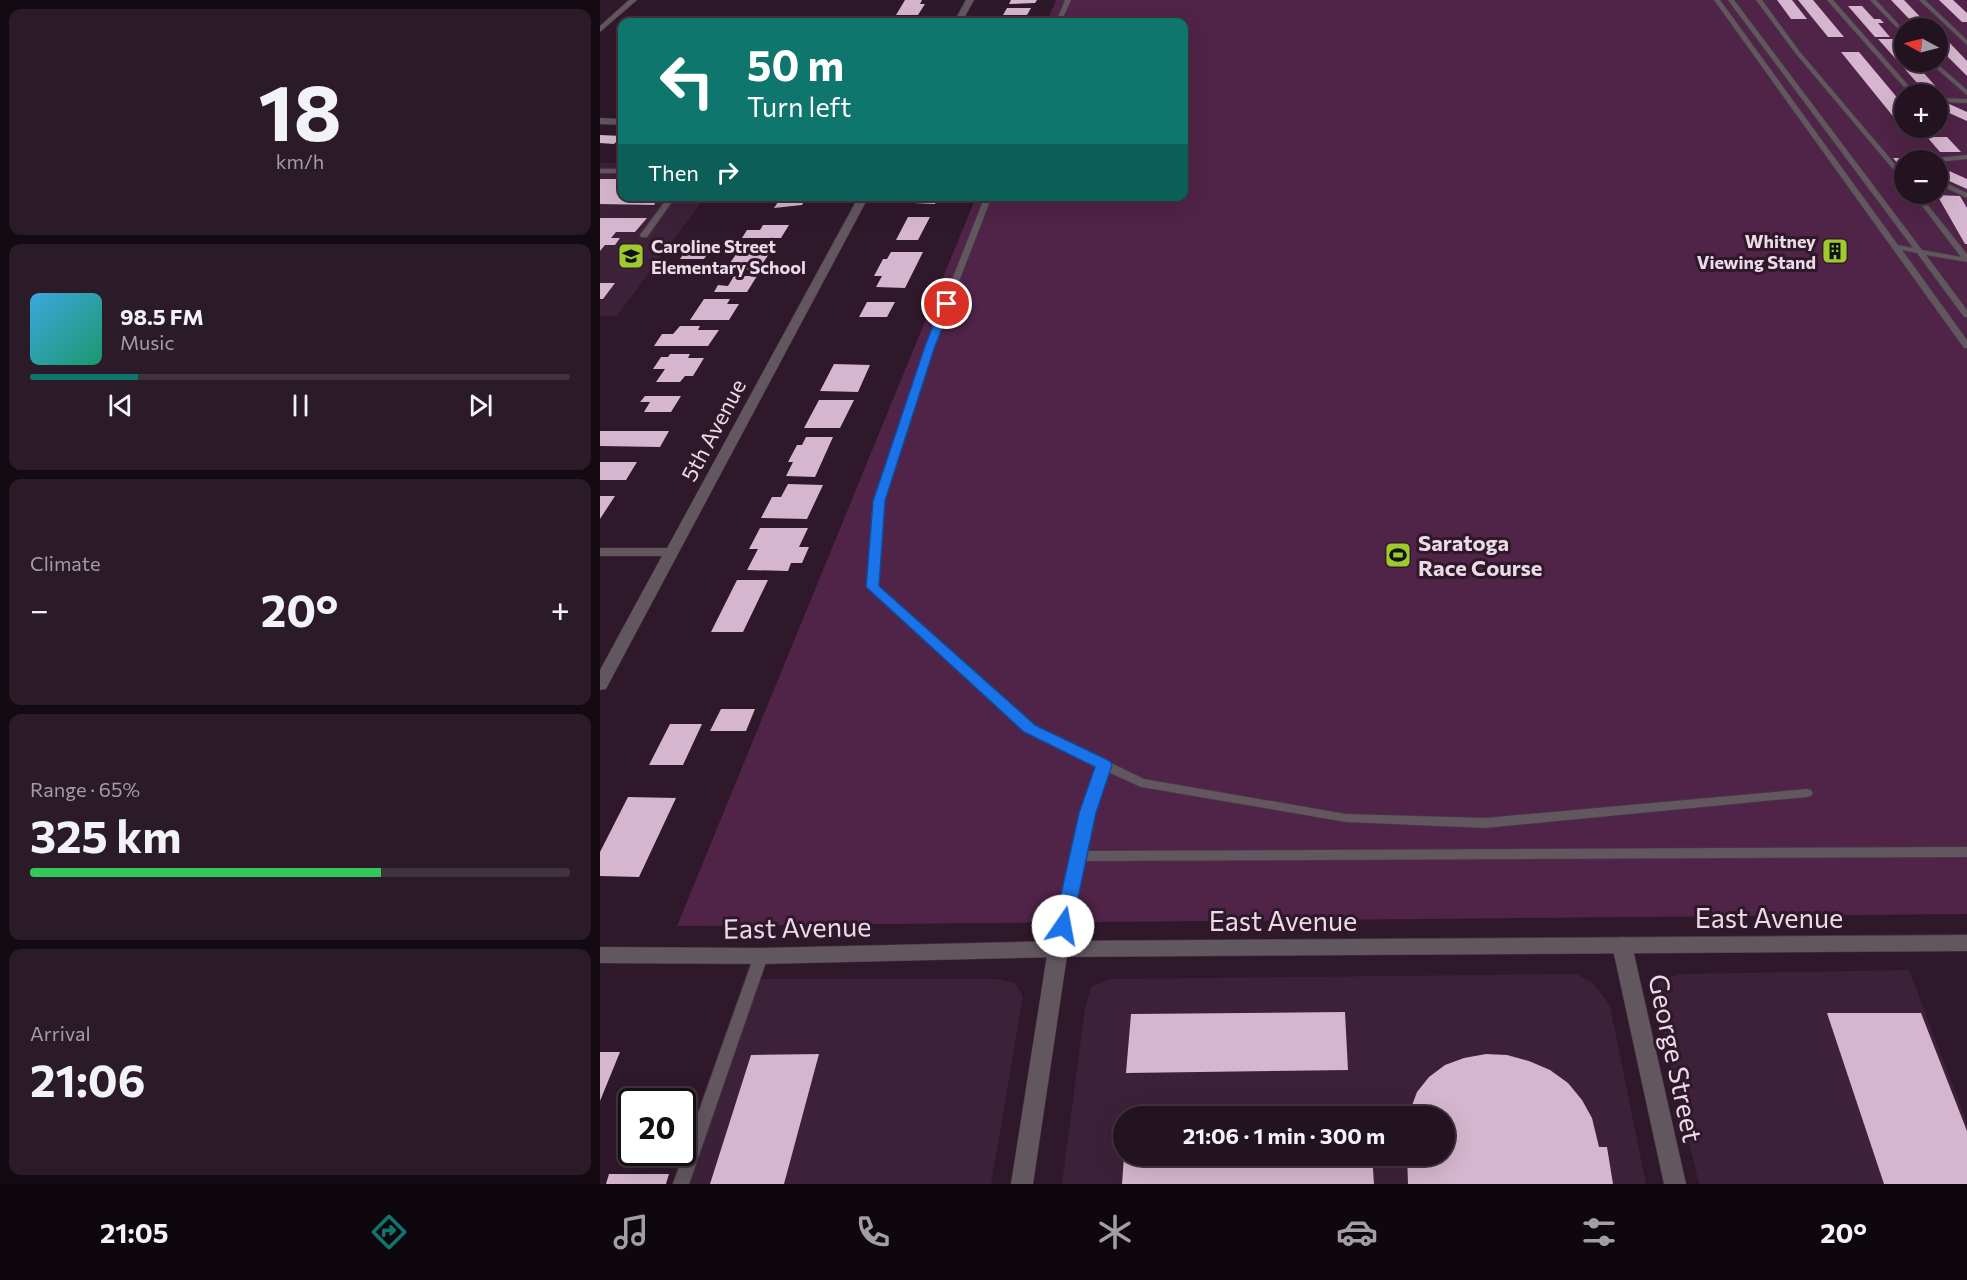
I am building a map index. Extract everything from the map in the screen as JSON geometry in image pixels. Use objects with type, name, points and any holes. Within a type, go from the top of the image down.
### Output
[{"type":"street","points":[[600,30],[633,0]]},
{"type":"street","points":[[959,18],[970,0]]},
{"type":"street","points":[[600,121],[618,122]]},
{"type":"street","name":"5th Avenue","points":[[600,685],[861,201]]},
{"type":"street","points":[[600,552],[671,552]]},
{"type":"street","name":"East Avenue","points":[[600,955],[761,956],[1058,949],[1967,943]]},
{"type":"street","name":"George Street","points":[[1622,945],[1675,1184]]},
{"type":"street","points":[[1022,1184],[1058,949]]},
{"type":"lane","points":[[1060,18],[1068,0]]},
{"type":"lane","points":[[1716,0],[1967,346]]},
{"type":"lane","points":[[1731,0],[1967,315]]},
{"type":"lane","points":[[1759,0],[1798,53],[1894,167]]},
{"type":"lane","points":[[1830,0],[1904,84]]},
{"type":"lane","points":[[1873,0],[1894,22]]},
{"type":"lane","points":[[1922,0],[1967,43]]},
{"type":"lane","points":[[1766,68],[1782,68]]},
{"type":"lane","points":[[1943,72],[1967,93]]},
{"type":"lane","points":[[1948,100],[1967,101]]},
{"type":"lane","points":[[1821,144],[1839,144]]},
{"type":"lane","points":[[1948,159],[1967,157]]},
{"type":"lane","points":[[600,171],[618,171]]},
{"type":"lane","points":[[1948,186],[1967,196]]},
{"type":"lane","points":[[644,235],[669,201]]},
{"type":"lane","points":[[987,201],[930,346],[879,501],[873,587],[1029,728],[1141,783],[1346,818],[1485,823],[1807,794]]},
{"type":"lane","points":[[1924,204],[1967,260]]},
{"type":"lane","points":[[1895,247],[1967,260]]},
{"type":"lane","points":[[1058,949],[1088,813],[1104,765]]},
{"type":"lane","points":[[1078,856],[1967,852]]},
{"type":"lane","points":[[681,1184],[761,956]]},
{"type":"shaded area","name":"Saratoga Race Course","points":[[1056,0],[1967,0],[1967,914],[677,926],[974,201],[1188,201],[1188,18],[1049,18]]},
{"type":"shaded area","name":"Caroline Street Elementary School","points":[[600,163],[618,163],[618,201],[702,201],[617,316],[600,316]]},
{"type":"shaded area","points":[[1909,970],[1967,1123],[1967,1184],[1699,1184],[1657,1007],[1658,980],[1682,974]]},
{"type":"shaded area","points":[[1577,974],[1594,984],[1610,1006],[1646,1184],[1062,1184],[1085,1008],[1091,987],[1109,979]]},
{"type":"shaded area","points":[[759,979],[997,979],[1015,983],[1023,996],[991,1184],[687,1184],[693,1166],[696,1166],[696,1158]]},
{"type":"building","points":[[905,0],[922,0],[920,4],[925,4],[918,15],[896,15]]},
{"type":"building","points":[[1011,0],[1037,0],[1035,3],[1009,4]]},
{"type":"building","points":[[1777,0],[1792,0],[1807,19],[1791,19]]},
{"type":"building","points":[[1798,0],[1813,0],[1844,37],[1828,37]]},
{"type":"building","points":[[1891,0],[1904,0],[1921,18],[1908,18]]},
{"type":"building","points":[[1939,0],[1953,0],[1967,13],[1967,22],[1962,22]]},
{"type":"building","points":[[1848,6],[1862,6],[1874,19],[1880,19],[1884,23],[1878,23],[1890,37],[1875,37]]},
{"type":"building","points":[[1007,8],[1031,8],[1027,15],[1003,15]]},
{"type":"building","points":[[1878,39],[1894,40],[1894,57]]},
{"type":"building","points":[[1948,41],[1967,61],[1967,76],[1948,57]]},
{"type":"building","points":[[1841,52],[1859,52],[1894,94],[1894,118]]},
{"type":"building","points":[[1907,72],[1923,72],[1934,84],[1918,84]]},
{"type":"building","points":[[1948,103],[1967,112],[1967,121],[1948,112]]},
{"type":"building","points":[[600,135],[618,136],[618,140],[614,144],[600,143]]},
{"type":"building","points":[[1928,138],[1948,138],[1961,152],[1948,152],[1948,150],[1938,150]]},
{"type":"building","points":[[1948,170],[1967,179],[1967,189],[1948,180]]},
{"type":"building","points":[[600,179],[618,179],[618,201],[657,201],[654,205],[600,204]]},
{"type":"building","points":[[1948,195],[1960,196],[1967,208],[1967,244],[1942,204],[1948,204]]},
{"type":"building","points":[[779,201],[804,201],[802,205],[774,208]]},
{"type":"building","points":[[914,201],[936,201],[935,204],[913,203]]},
{"type":"building","points":[[908,217],[930,217],[918,240],[896,240]]},
{"type":"building","points":[[600,218],[647,218],[635,232],[616,232],[611,238],[620,238],[615,245],[605,245],[600,251]]},
{"type":"building","points":[[763,225],[789,225],[781,238],[742,238],[747,230],[760,230]]},
{"type":"building","points":[[686,250],[710,250],[704,259],[680,259]]},
{"type":"building","points":[[891,252],[923,252],[905,288],[876,287],[882,276],[874,276],[883,259],[887,259]]},
{"type":"building","points":[[737,253],[769,254],[758,270],[725,270]]},
{"type":"building","points":[[734,276],[757,276],[747,292],[714,292],[718,285],[728,286]]},
{"type":"building","points":[[600,283],[615,283],[603,299],[600,299]]},
{"type":"building","points":[[704,299],[730,299],[727,304],[739,304],[729,320],[690,320]]},
{"type":"building","points":[[867,302],[895,302],[887,317],[859,317]]},
{"type":"building","points":[[680,326],[700,326],[698,330],[719,330],[708,346],[654,346],[662,334],[673,334]]},
{"type":"building","points":[[670,354],[690,354],[688,358],[704,358],[693,376],[685,376],[680,382],[656,382],[665,369],[653,369],[661,357],[668,357]]},
{"type":"building","points":[[834,364],[870,365],[858,392],[820,391]]},
{"type":"building","points":[[645,396],[681,396],[671,412],[644,412],[650,402],[640,402]]},
{"type":"building","points":[[819,400],[854,400],[840,428],[804,428]]},
{"type":"building","points":[[600,431],[669,431],[660,447],[600,446]]},
{"type":"building","points":[[806,437],[833,437],[815,477],[786,476],[793,462],[788,462],[797,445],[802,445]]},
{"type":"building","points":[[600,462],[637,462],[626,480],[600,480]]},
{"type":"building","points":[[788,484],[823,485],[807,519],[761,518],[772,497],[781,497]]},
{"type":"building","points":[[600,496],[615,496],[600,519]]},
{"type":"building","points":[[760,528],[808,528],[799,547],[809,547],[802,563],[791,563],[788,571],[747,570],[758,549],[749,549]]},
{"type":"building","points":[[737,580],[768,580],[743,632],[711,632]]},
{"type":"building","points":[[721,709],[755,709],[746,731],[710,731]]},
{"type":"building","points":[[670,724],[702,724],[683,765],[649,765]]},
{"type":"building","points":[[628,797],[676,798],[639,877],[600,876],[600,852]]},
{"type":"building","points":[[1345,1012],[1348,1070],[1126,1073],[1131,1014]]},
{"type":"building","points":[[1827,1013],[1921,1013],[1967,1131],[1967,1184],[1884,1184]]},
{"type":"building","points":[[600,1052],[620,1052],[600,1101]]},
{"type":"building","points":[[819,1054],[784,1184],[710,1184],[751,1055]]},
{"type":"building","points":[[1486,1054],[1507,1055],[1550,1070],[1568,1083],[1582,1100],[1592,1118],[1599,1147],[1607,1147],[1613,1184],[1408,1184],[1407,1166],[1455,1166],[1455,1106],[1412,1106],[1417,1092],[1429,1077],[1445,1065],[1464,1058]]},
{"type":"building","points":[[1123,1166],[1373,1166],[1374,1184],[1122,1184]]},
{"type":"building","points":[[609,1174],[669,1174],[666,1184],[606,1184]]},
{"type":"place","name":"Whitney Viewing Stand","points":[[1835,251]]},
{"type":"place","name":"Caroline Street Elementary School","points":[[631,256]]},
{"type":"place","name":"Saratoga Race Course","points":[[1398,555]]},
{"type":"route","points":[[947,304],[930,346],[879,501],[873,587],[1029,728],[1104,765],[1088,813],[1063,926]]}]
